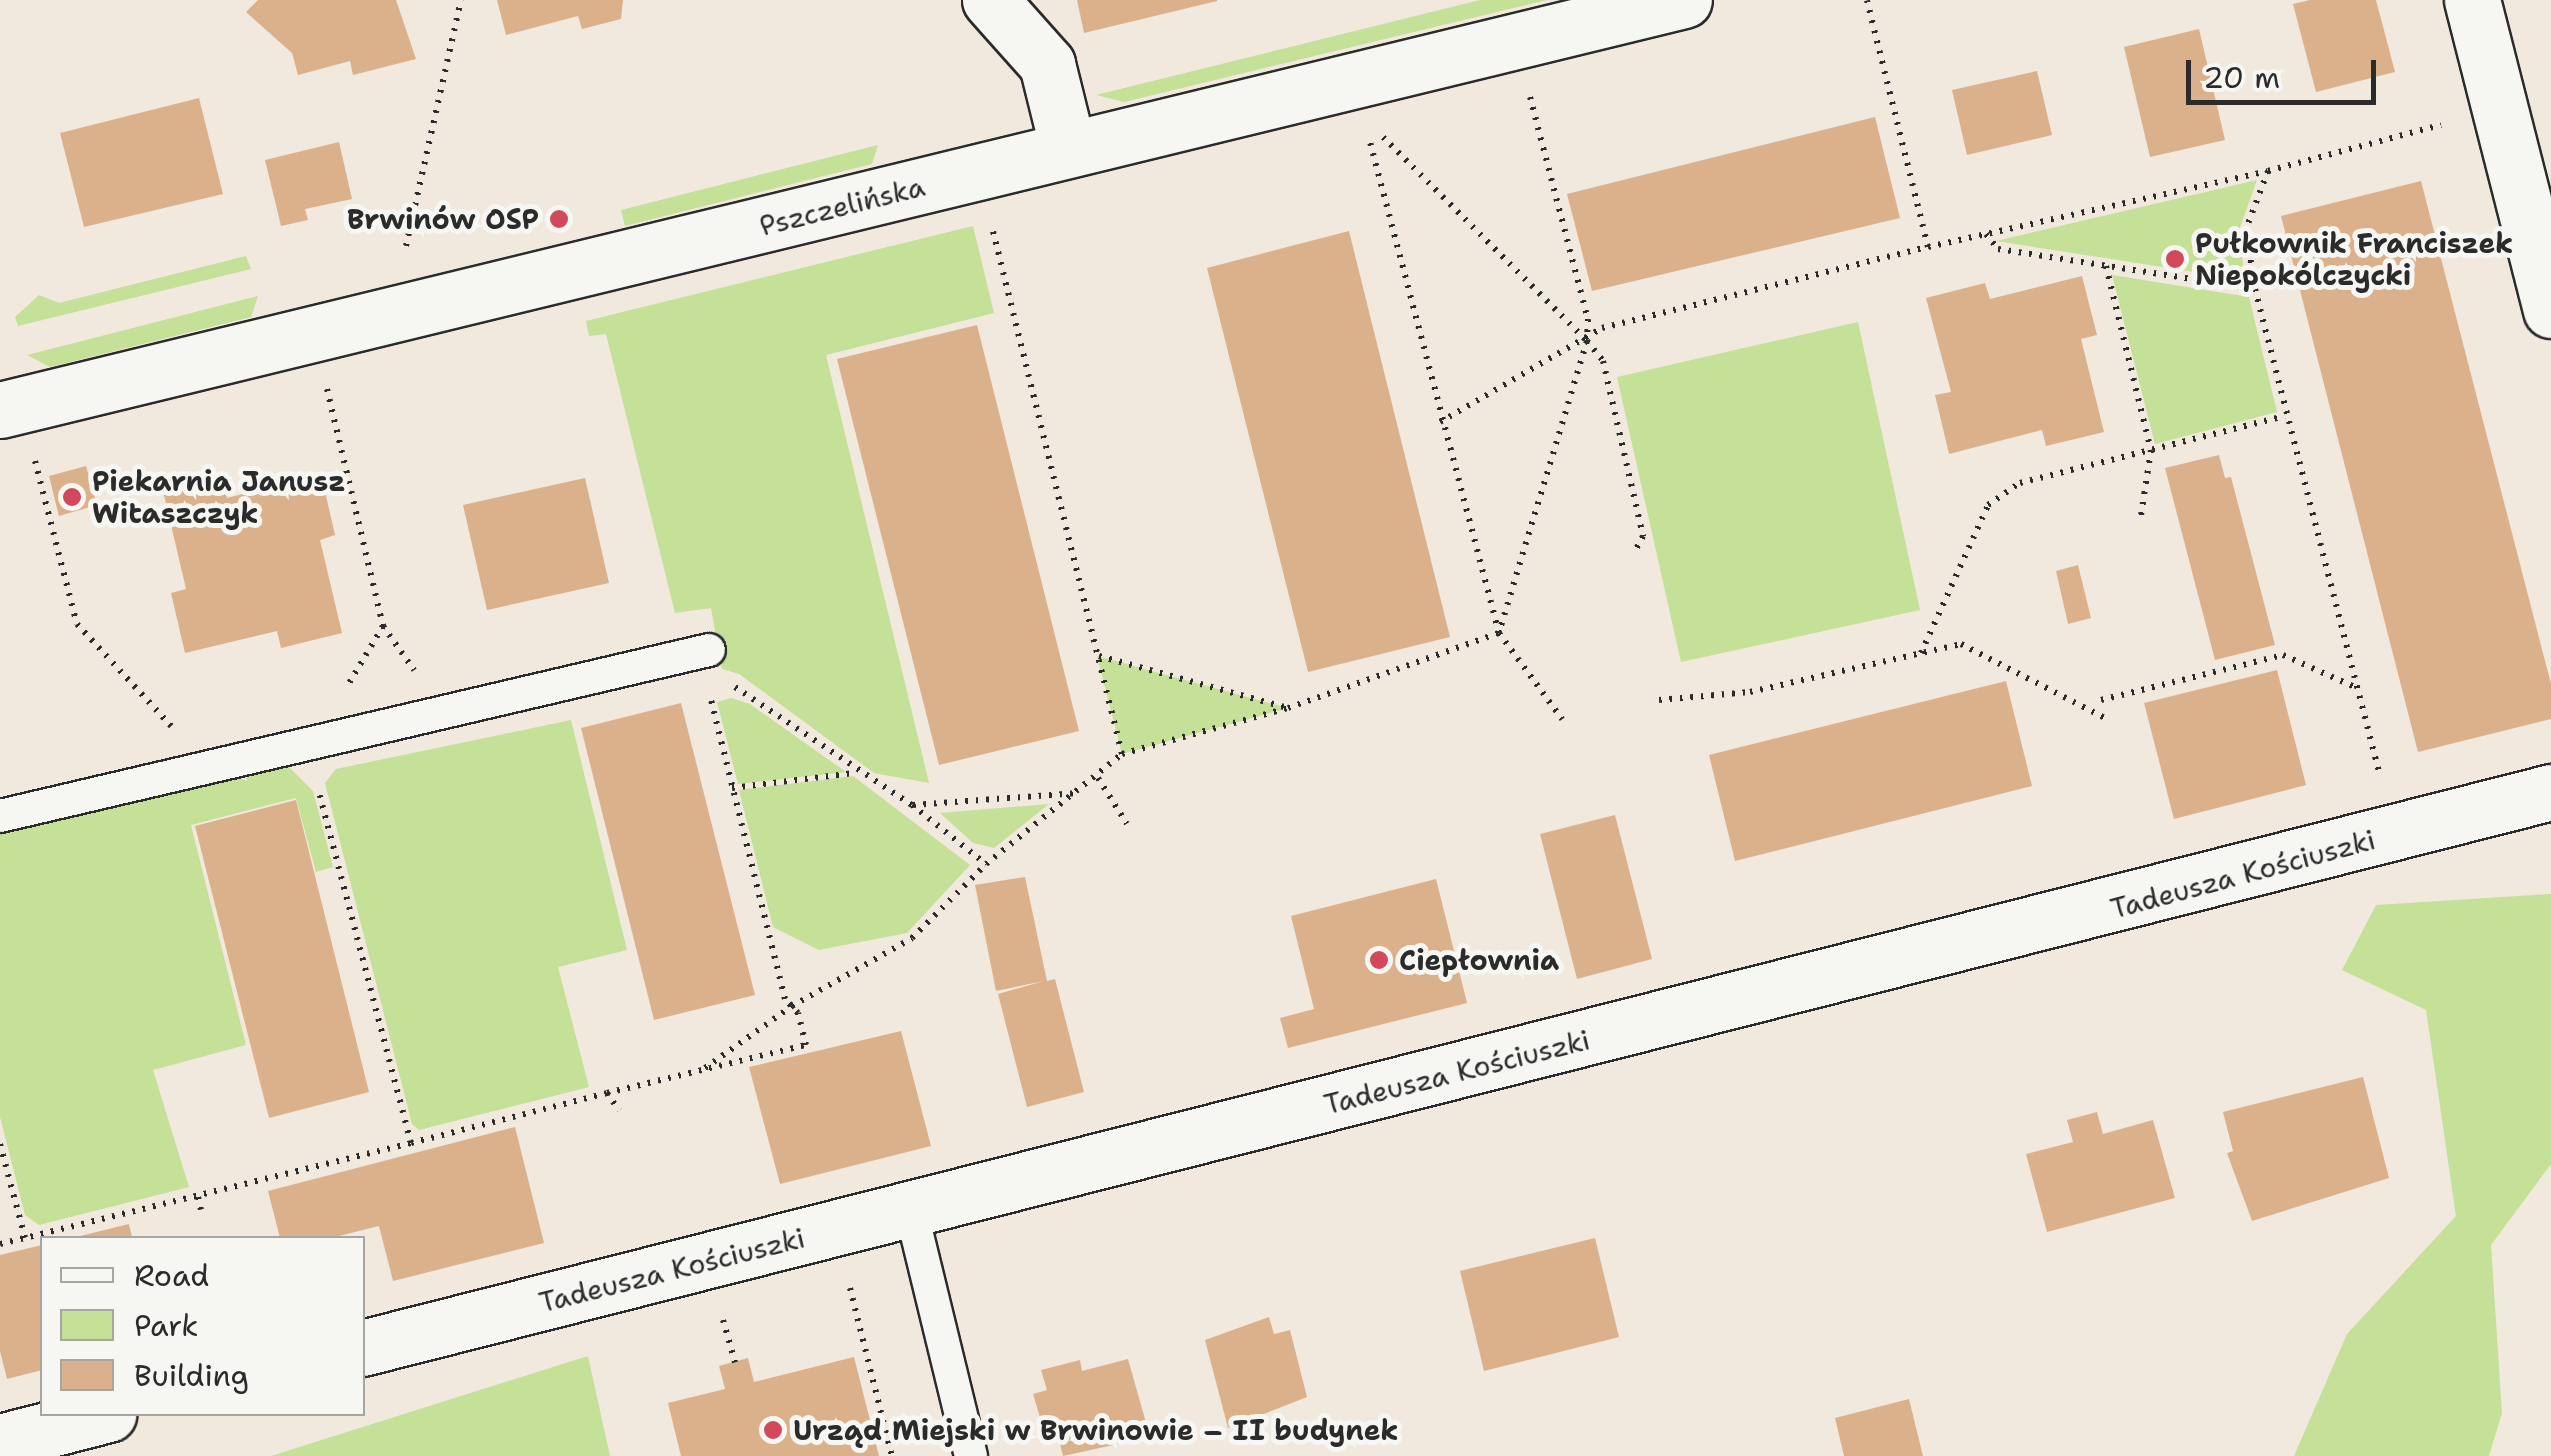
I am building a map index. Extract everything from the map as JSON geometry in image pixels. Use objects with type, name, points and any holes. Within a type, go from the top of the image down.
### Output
[{"type":"street","points":[[990,0],[1047,64],[1068,149]]},
{"type":"street","name":"Pszczelińska","points":[[15,428],[1068,149],[1684,0]]},
{"type":"street","points":[[2472,0],[2551,310]]},
{"type":"street","name":"Tadeusza Kościuszki","points":[[365,1347],[2551,792]]},
{"type":"street","points":[[0,1442],[100,1416]]},
{"type":"lane","points":[[0,816],[206,764],[709,650]]},
{"type":"lane","points":[[911,1210],[971,1456]]},
{"type":"path","points":[[406,246],[461,0]]},
{"type":"path","points":[[1867,0],[1928,247]]},
{"type":"path","points":[[1499,634],[1587,341],[1588,319],[1525,80]]},
{"type":"path","points":[[1365,118],[1440,422],[1499,634],[1562,718]]},
{"type":"path","points":[[1440,422],[1587,341],[1602,328],[1928,247],[2268,171],[2445,124]]},
{"type":"path","points":[[1379,132],[1603,361],[1644,536],[1635,551]]},
{"type":"path","points":[[2268,171],[2246,229],[2255,289],[2382,783]]},
{"type":"path","points":[[988,212],[1122,754]]},
{"type":"path","points":[[1986,234],[1998,250],[2255,289]]},
{"type":"path","points":[[2106,266],[2151,450],[2141,515]]},
{"type":"path","points":[[322,372],[383,626],[340,700]]},
{"type":"path","points":[[1921,653],[1988,505],[2020,483],[2285,416]]},
{"type":"path","points":[[15,428],[77,624],[206,764]]},
{"type":"path","points":[[705,1068],[792,1006],[912,938],[986,864],[1098,778],[1122,754],[1288,708],[1499,634]]},
{"type":"path","points":[[1659,700],[1750,692],[1961,644],[2105,718]]},
{"type":"path","points":[[2101,700],[2283,654],[2357,688]]},
{"type":"path","points":[[1097,656],[1288,708]]},
{"type":"path","points":[[0,1244],[806,1045],[732,788],[708,688],[736,687],[855,772],[912,805],[986,864]]},
{"type":"path","points":[[732,788],[855,772]]},
{"type":"path","points":[[1098,778],[1127,824]]},
{"type":"path","points":[[317,785],[411,1143]]},
{"type":"path","points":[[912,805],[1078,793]]},
{"type":"path","points":[[606,1094],[619,1110]]},
{"type":"path","points":[[0,1144],[25,1238]]},
{"type":"path","points":[[198,1197],[200,1210]]},
{"type":"path","points":[[850,1288],[892,1456]]},
{"type":"path","points":[[723,1320],[734,1362]]},
{"type":"green space","points":[[1480,0],[1547,0],[1124,102],[1096,95]]},
{"type":"green space","points":[[878,145],[872,164],[625,226],[621,210]]},
{"type":"green space","points":[[2257,180],[2239,230],[2245,280],[1996,241]]},
{"type":"green space","points":[[973,226],[994,313],[826,355],[929,783],[874,773],[739,674],[722,669],[711,608],[675,613],[606,334],[589,336],[586,321]]},
{"type":"green space","points":[[246,256],[251,269],[18,326],[15,317],[39,295],[59,303]]},
{"type":"green space","points":[[2112,275],[2249,297],[2277,412],[2155,444]]},
{"type":"green space","points":[[258,296],[251,317],[50,367],[27,355]]},
{"type":"green space","points":[[1858,322],[1920,610],[1681,662],[1617,377]]},
{"type":"green space","points":[[1097,656],[1288,708],[1122,754]]},
{"type":"green space","points":[[731,698],[750,704],[846,772],[738,784],[717,702]]},
{"type":"green space","points":[[571,720],[627,950],[558,967],[589,1087],[419,1130],[412,1124],[325,783],[336,769]]},
{"type":"green space","points":[[284,762],[313,791],[333,867],[316,872],[296,798],[191,825],[246,1045],[153,1070],[189,1187],[39,1225],[25,1215],[0,1117],[0,831],[233,775],[247,781],[247,771]]},
{"type":"green space","points":[[853,776],[970,865],[907,933],[819,950],[773,927],[739,790]]},
{"type":"green space","points":[[1049,804],[994,848],[973,843],[940,813]]},
{"type":"green space","points":[[2551,894],[2551,1164],[2491,1245],[2502,1413],[2489,1456],[2294,1456],[2347,1334],[2456,1216],[2426,1010],[2342,970],[2376,905]]},
{"type":"green space","points":[[588,1356],[610,1456],[271,1456]]},
{"type":"building","points":[[258,0],[396,0],[416,59],[353,75],[350,61],[298,75],[292,53],[246,12]]},
{"type":"building","points":[[497,0],[623,0],[621,19],[582,29],[578,16],[506,35]]},
{"type":"building","points":[[1077,0],[1217,0],[1217,1],[1084,33]]},
{"type":"building","points":[[2310,0],[2376,0],[2395,72],[2316,92],[2293,4]]},
{"type":"building","points":[[2199,29],[2225,140],[2150,157],[2124,47]]},
{"type":"building","points":[[2037,71],[2052,135],[1967,155],[1952,90]]},
{"type":"building","points":[[199,98],[223,194],[84,227],[60,133]]},
{"type":"building","points":[[1875,117],[1900,218],[1592,291],[1567,194]]},
{"type":"building","points":[[339,142],[352,199],[305,209],[308,220],[281,226],[265,160]]},
{"type":"building","points":[[2421,181],[2551,684],[2551,719],[2418,752],[2281,216]]},
{"type":"building","points":[[1349,231],[1450,637],[1308,672],[1207,268]]},
{"type":"building","points":[[2082,276],[2097,335],[2081,339],[2104,432],[2046,446],[2042,430],[1949,454],[1935,395],[1951,392],[1926,298],[1985,283],[1990,299]]},
{"type":"building","points":[[977,325],[1079,731],[939,765],[837,359]]},
{"type":"building","points":[[2219,455],[2225,478],[2231,477],[2275,645],[2215,660],[2165,468]]},
{"type":"building","points":[[86,466],[97,505],[59,516],[49,476]]},
{"type":"building","points":[[321,474],[335,535],[320,540],[342,633],[281,648],[277,631],[185,653],[171,593],[186,589],[164,495],[224,481],[227,498]]},
{"type":"building","points":[[585,478],[609,583],[487,610],[463,505]]},
{"type":"building","points":[[2078,565],[2091,618],[2068,624],[2056,571]]},
{"type":"building","points":[[2277,670],[2306,785],[2174,819],[2144,703]]},
{"type":"building","points":[[2006,681],[2032,786],[1735,861],[1709,755]]},
{"type":"building","points":[[681,703],[755,995],[654,1020],[581,728]]},
{"type":"building","points":[[296,800],[369,1092],[269,1118],[195,826]]},
{"type":"building","points":[[1615,815],[1652,959],[1577,979],[1540,834]]},
{"type":"building","points":[[1025,877],[1047,981],[1055,979],[1084,1092],[1027,1107],[998,994],[1044,981],[996,991],[975,885]]},
{"type":"building","name":"Ciepłownia","points":[[1436,879],[1467,1003],[1288,1048],[1280,1018],[1314,1009],[1291,916]]},
{"type":"building","points":[[901,1031],[931,1146],[780,1184],[749,1067]]},
{"type":"building","points":[[2363,1077],[2389,1178],[2252,1221],[2227,1153],[2233,1151],[2223,1112]]},
{"type":"building","points":[[2097,1112],[2103,1134],[2153,1120],[2175,1198],[2047,1232],[2026,1154],[2073,1142],[2067,1120]]},
{"type":"building","points":[[515,1127],[544,1243],[393,1281],[379,1226],[339,1236],[279,1236],[268,1191]]},
{"type":"building","points":[[129,1224],[132,1236],[80,1236]]},
{"type":"building","points":[[1595,1238],[1619,1337],[1484,1371],[1460,1271]]},
{"type":"building","points":[[40,1245],[40,1371],[7,1379],[0,1351],[0,1255]]},
{"type":"building","points":[[1269,1317],[1274,1334],[1290,1330],[1307,1397],[1228,1428],[1205,1340]]},
{"type":"building","name":"Urząd Miejski w Brwinowie – II budynek","points":[[854,1357],[879,1456],[681,1456],[668,1403],[725,1389],[719,1366],[748,1358],[754,1382]]},
{"type":"building","points":[[1128,1359],[1150,1437],[1063,1456],[1054,1421],[1042,1424],[1033,1394],[1047,1390],[1041,1370],[1080,1360],[1082,1371]]},
{"type":"building","points":[[1909,1399],[1923,1456],[1844,1456],[1835,1418]]},
{"type":"place","name":"Brwinów OSP","points":[[559,219]]},
{"type":"place","name":"Pułkownik Franciszek Niepokólczycki","points":[[2175,259]]},
{"type":"place","name":"Piekarnia Janusz Witaszczyk","points":[[72,497]]},
{"type":"place","name":"Ciepłownia","points":[[1379,960]]},
{"type":"place","name":"Urząd Miejski w Brwinowie – II budynek","points":[[773,1430]]}]
